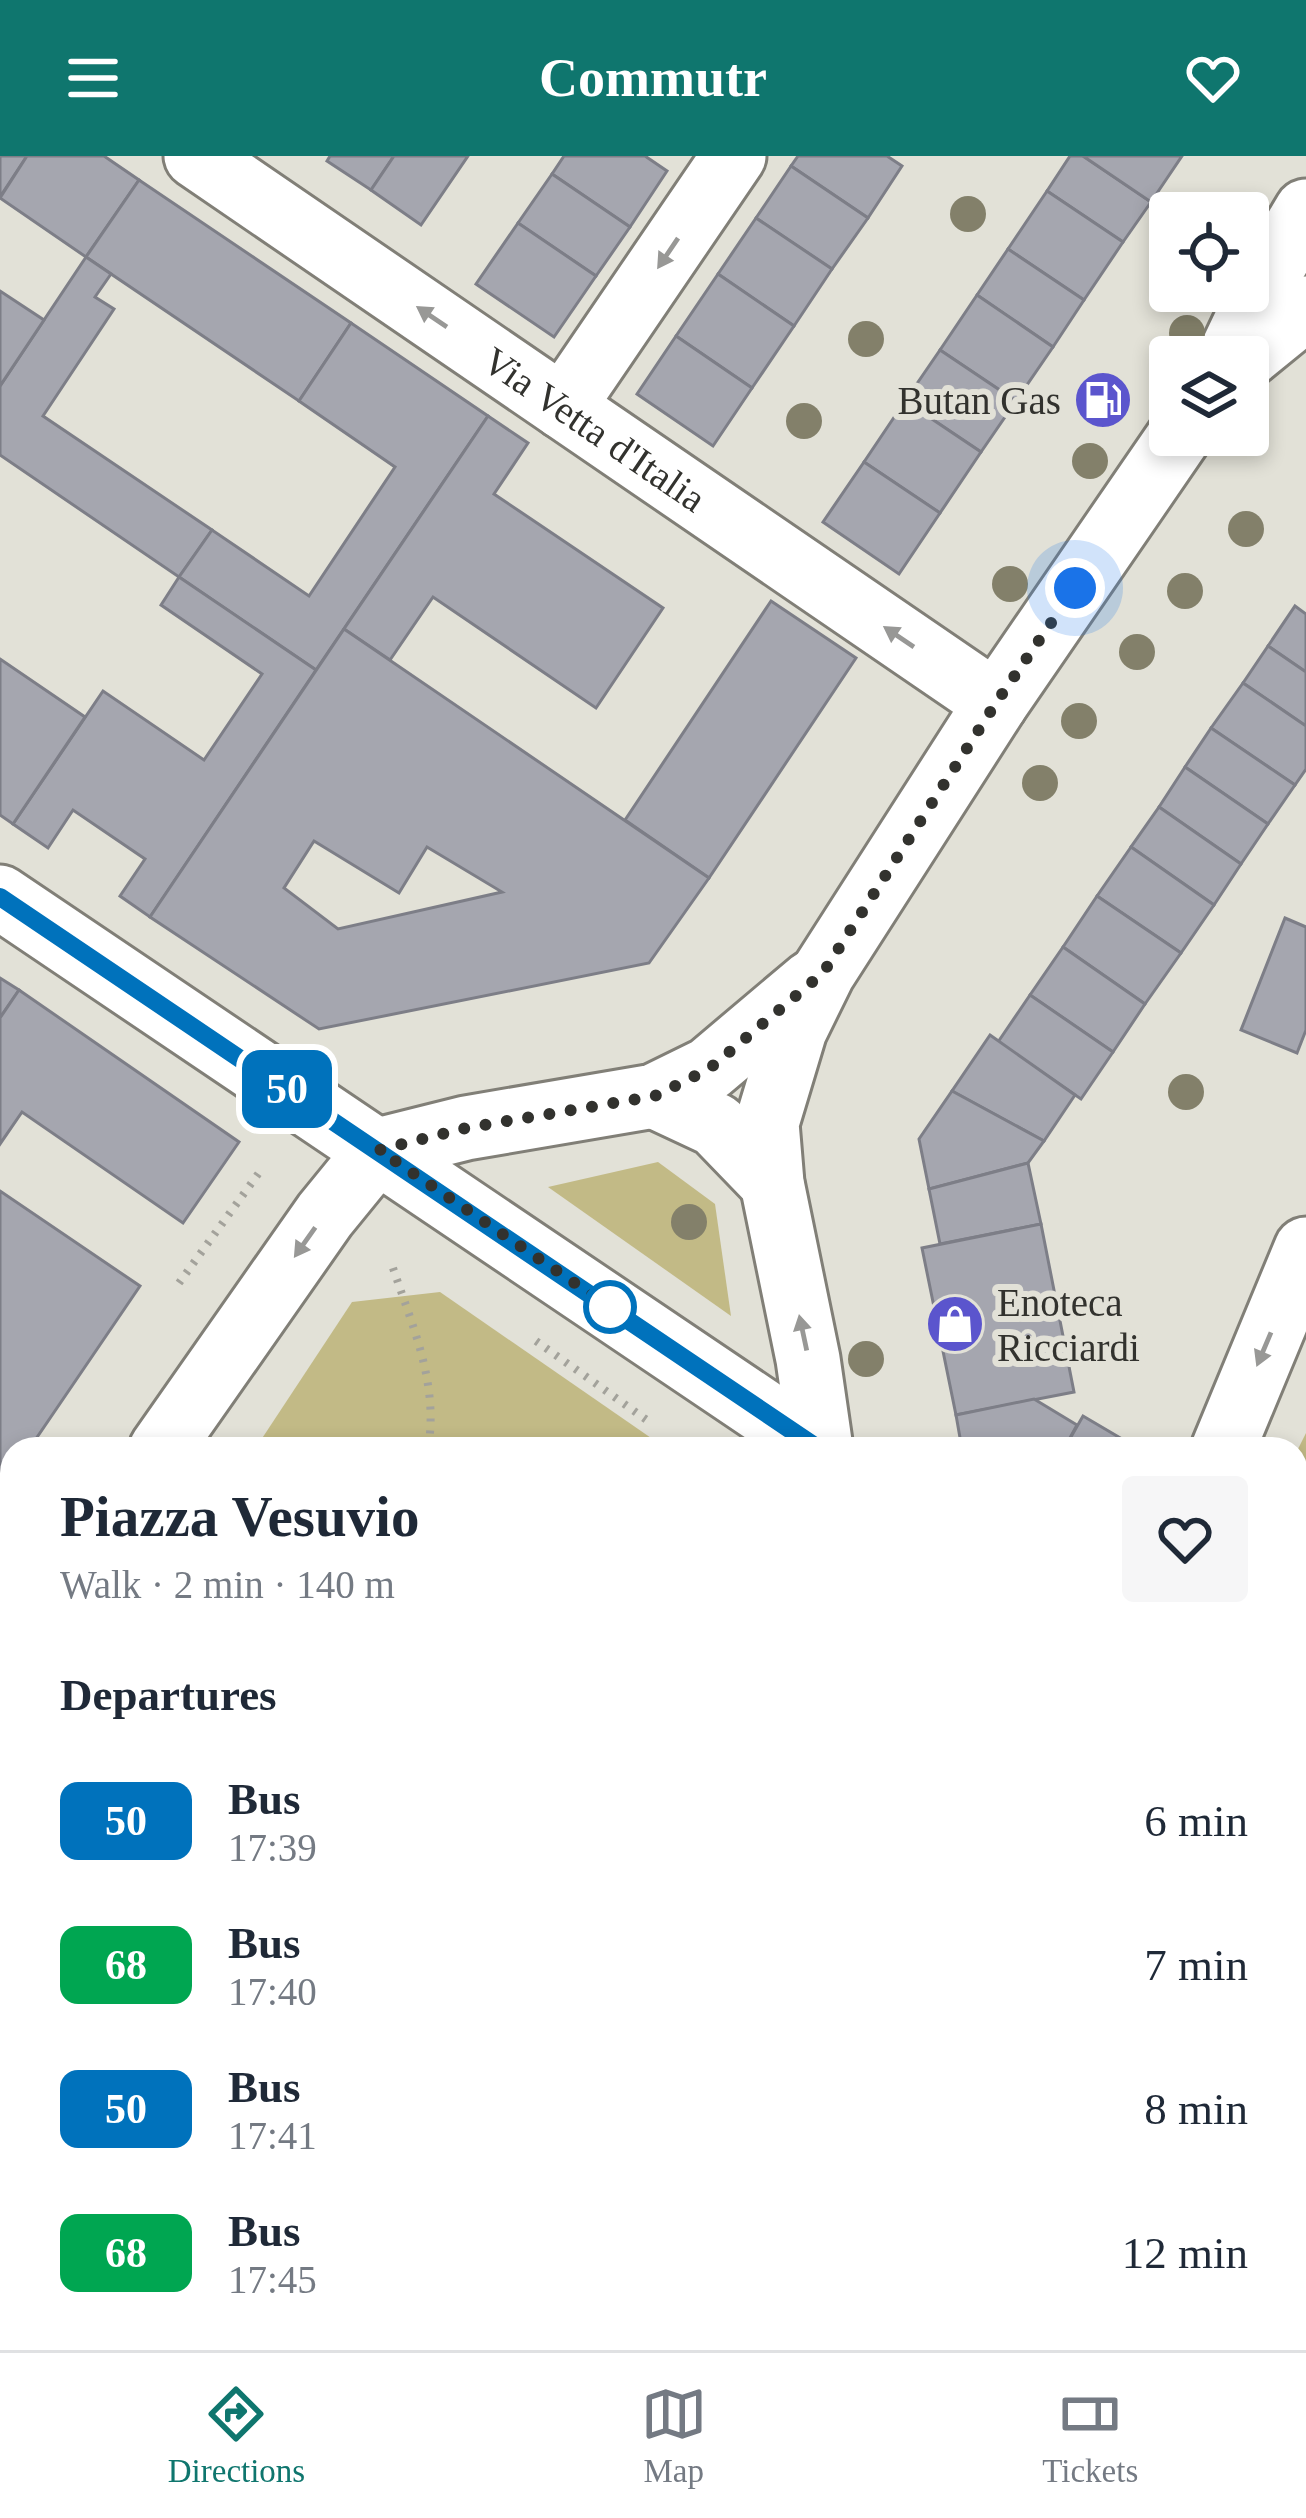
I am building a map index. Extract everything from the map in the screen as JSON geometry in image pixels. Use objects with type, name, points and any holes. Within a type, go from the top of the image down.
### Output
[{"type":"street","name":"Via Vetta d'Italia","points":[[196,156],[996,703]]},
{"type":"street","points":[[563,407],[734,156]]},
{"type":"street","points":[[1239,336],[1306,212]]},
{"type":"street","points":[[1269,338],[1306,308]]},
{"type":"street","points":[[818,1437],[808,1359],[772,1183],[767,1123],[795,1030],[823,973],[996,703],[1166,456]]},
{"type":"street","points":[[0,897],[802,1437]]},
{"type":"street","points":[[169,1437],[325,1215],[379,1150],[466,1128],[655,1096],[709,1069],[823,973]]},
{"type":"street","points":[[655,1096],[716,1125],[772,1183]]},
{"type":"street","points":[[1227,1437],[1306,1249]]},
{"type":"path","points":[[179,1283],[261,1170]]},
{"type":"path","points":[[393,1268],[428,1372],[430,1437]]},
{"type":"path","points":[[536,1341],[651,1423]]},
{"type":"shaded area","points":[[658,1162],[715,1204],[731,1316],[548,1187]]},
{"type":"shaded area","points":[[440,1292],[650,1437],[263,1437],[352,1302]]},
{"type":"building","points":[[0,156],[27,156],[0,197]]},
{"type":"building","points":[[27,156],[104,156],[139,180],[86,257],[0,198]]},
{"type":"building","points":[[330,156],[394,156],[371,190],[327,161]]},
{"type":"building","points":[[394,156],[468,156],[421,225],[371,190]]},
{"type":"building","points":[[564,156],[645,156],[667,171],[630,227],[552,174]]},
{"type":"building","points":[[798,156],[887,156],[902,166],[868,218],[791,166]]},
{"type":"building","points":[[1070,156],[1083,156],[1149,205],[1123,242],[1047,191]]},
{"type":"building","points":[[1083,156],[1182,156],[1158,192],[1149,192],[1149,201]]},
{"type":"building","points":[[791,166],[868,218],[832,269],[756,218]]},
{"type":"building","points":[[552,174],[630,227],[596,276],[518,223]]},
{"type":"building","points":[[139,180],[351,323],[299,401],[86,257]]},
{"type":"building","points":[[1047,191],[1123,242],[1084,300],[1008,249]]},
{"type":"building","points":[[756,218],[832,269],[794,326],[718,274]]},
{"type":"building","points":[[518,223],[596,276],[554,337],[476,284]]},
{"type":"building","points":[[1008,249],[1084,300],[1053,347],[977,295]]},
{"type":"building","points":[[86,257],[111,274],[95,297],[114,309],[43,416],[212,530],[179,577],[0,455],[0,386]]},
{"type":"building","points":[[718,274],[794,326],[752,388],[676,336]]},
{"type":"building","points":[[0,291],[44,320],[0,386]]},
{"type":"building","points":[[977,295],[1053,347],[1016,401],[940,350]]},
{"type":"building","points":[[351,323],[488,416],[316,670],[179,577],[212,530],[309,596],[395,467],[299,401]]},
{"type":"building","points":[[676,336],[752,388],[713,446],[637,394]]},
{"type":"building","points":[[940,350],[1016,401],[981,452],[905,401]]},
{"type":"building","points":[[905,401],[981,452],[940,513],[864,462]]},
{"type":"building","points":[[488,416],[528,443],[494,494],[663,608],[596,708],[433,597],[390,660],[344,629]]},
{"type":"building","points":[[864,462],[940,513],[899,574],[823,522]]},
{"type":"building","points":[[179,577],[316,670],[150,917],[120,896],[145,859],[73,810],[48,848],[13,824],[103,691],[204,760],[262,674],[161,605]]},
{"type":"building","points":[[771,601],[856,658],[709,878],[625,820]]},
{"type":"building","points":[[1295,606],[1306,614],[1306,672],[1268,646]]},
{"type":"building","points":[[344,629],[709,878],[649,963],[319,1029],[150,917]],"holes":[[[314,841],[399,893],[427,847],[502,892],[338,929],[284,888]]]},
{"type":"building","points":[[1268,646],[1306,672],[1306,726],[1243,683]]},
{"type":"building","points":[[0,659],[85,717],[13,824],[0,815]]},
{"type":"building","points":[[1243,683],[1306,726],[1306,769],[1295,785],[1211,728]]},
{"type":"building","points":[[1211,728],[1295,785],[1268,824],[1185,767]]},
{"type":"building","points":[[1185,767],[1268,824],[1241,864],[1159,807]]},
{"type":"building","points":[[1159,807],[1241,864],[1214,905],[1131,847]]},
{"type":"building","points":[[1131,847],[1214,905],[1181,953],[1097,896]]},
{"type":"building","points":[[1097,896],[1181,953],[1145,1004],[1063,947]]},
{"type":"building","points":[[1285,918],[1306,927],[1306,1030],[1297,1053],[1241,1030]]},
{"type":"building","points":[[1063,947],[1145,1004],[1113,1052],[1030,995]]},
{"type":"building","points":[[0,978],[19,990],[0,1018]]},
{"type":"building","points":[[19,990],[239,1142],[183,1223],[22,1112],[0,1144],[0,1018]]},
{"type":"building","points":[[1030,995],[1113,1052],[1081,1099],[998,1042]]},
{"type":"building","points":[[990,1035],[1075,1095],[1044,1141],[952,1091]]},
{"type":"building","points":[[952,1091],[1044,1141],[1028,1163],[929,1189],[919,1139]]},
{"type":"building","points":[[1028,1163],[1041,1224],[940,1244],[929,1189]]},
{"type":"building","points":[[0,1191],[140,1286],[37,1437],[0,1437]]},
{"type":"building","points":[[1041,1224],[1074,1392],[956,1415],[922,1248]]},
{"type":"building","points":[[1034,1399],[1077,1425],[1070,1437],[960,1437],[956,1415]]},
{"type":"building","points":[[1083,1416],[1119,1437],[1071,1437]]},
{"type":"bus line","name":"50","points":[[0,897],[801,1437]]},
{"type":"place","name":"Butan Gas","points":[[1103,400]]},
{"type":"place","name":"Enoteca Ricciardi","points":[[955,1324]]},
{"type":"route","points":[[610,1307],[379,1150],[466,1128],[655,1096],[709,1069],[823,973],[1075,588]]}]
